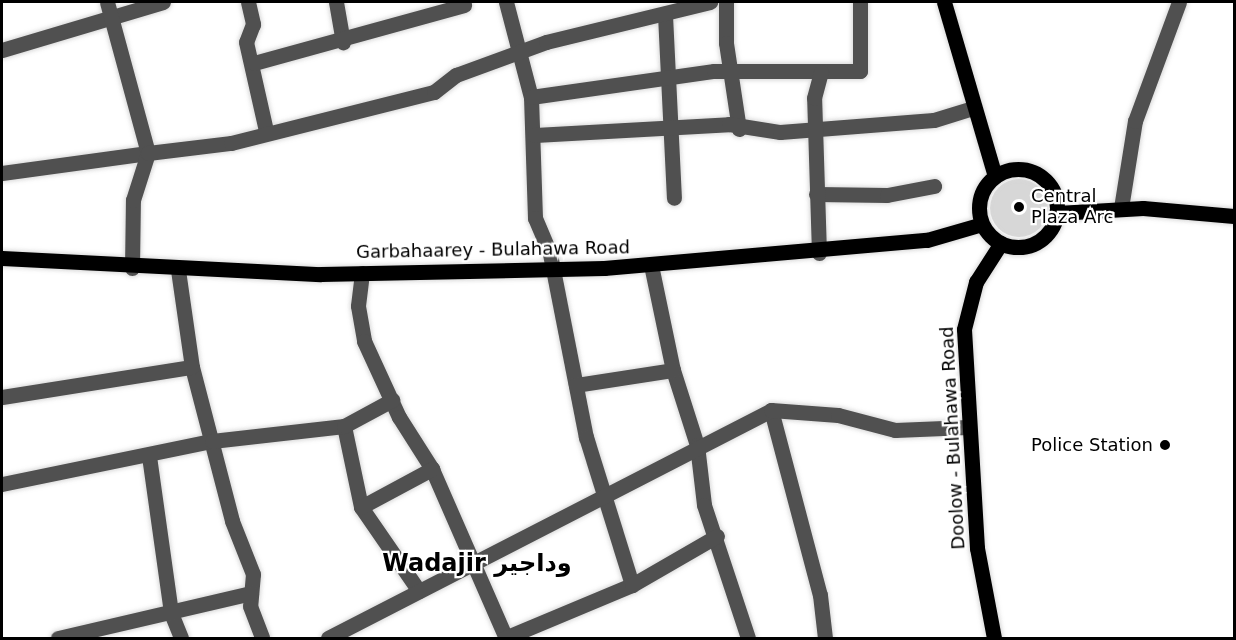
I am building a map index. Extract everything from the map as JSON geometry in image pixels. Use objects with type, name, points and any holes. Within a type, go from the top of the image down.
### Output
[{"type":"main road","points":[[944,2],[973,108],[995,176]]},
{"type":"main road","points":[[1018,168],[1041,175],[1056,194],[1058,213],[1040,241],[1014,248],[1001,243],[982,224],[980,197],[995,176],[1018,168]]},
{"type":"main road","points":[[1058,213],[1121,208],[1234,216]]},
{"type":"main road","name":"Garbahaarey - Bulahawa Road","points":[[2,258],[178,270],[362,273],[550,266],[651,266],[819,253],[927,240],[982,224]]},
{"type":"main road","name":"Doolow - Bulahawa Road","points":[[994,639],[977,548],[968,427],[966,313],[976,282],[1001,243]]},
{"type":"street","points":[[2,50],[109,8],[163,2]]},
{"type":"street","points":[[248,2],[253,24],[246,42],[254,63],[266,131]]},
{"type":"street","points":[[336,2],[343,42]]},
{"type":"street","points":[[506,2],[531,97],[535,135],[535,219],[550,266],[576,385],[605,498],[632,585]]},
{"type":"street","points":[[2,173],[148,153],[210,148],[266,131],[435,92],[456,75],[520,55],[580,32],[665,15],[710,2]]},
{"type":"street","points":[[725,2],[739,129]]},
{"type":"street","points":[[531,97],[643,85],[668,76],[732,71],[860,71],[860,2]]},
{"type":"street","points":[[1121,208],[1135,122],[1179,2]]},
{"type":"street","points":[[254,63],[343,42],[464,5]]},
{"type":"street","points":[[109,8],[148,153],[133,200],[132,268]]},
{"type":"street","points":[[665,15],[674,198]]},
{"type":"street","points":[[819,253],[815,128],[821,72]]},
{"type":"street","points":[[535,135],[729,124],[739,129],[815,128],[934,120],[973,108]]},
{"type":"street","points":[[816,194],[887,195],[934,186]]},
{"type":"street","points":[[651,266],[673,370],[697,445],[699,484],[717,536],[735,613],[748,639]]},
{"type":"street","points":[[178,270],[192,367],[253,574],[251,593],[262,639]]},
{"type":"street","points":[[362,273],[358,306],[364,341],[392,400],[432,470],[472,569],[506,638],[632,585],[717,536]]},
{"type":"street","points":[[2,397],[192,367]]},
{"type":"street","points":[[576,385],[673,370]]},
{"type":"street","points":[[2,484],[149,456],[212,441],[344,426],[392,400]]},
{"type":"street","points":[[328,639],[419,591],[472,569],[605,498],[697,445],[771,410],[838,415],[895,430],[968,427]]},
{"type":"street","points":[[771,410],[820,595],[825,639]]},
{"type":"street","points":[[344,426],[361,507],[419,591]]},
{"type":"street","points":[[149,456],[171,613],[181,639]]},
{"type":"street","points":[[361,507],[432,470]]},
{"type":"street","points":[[58,639],[125,619],[171,613],[251,593]]},
{"type":"shaded area","points":[[1019,179],[1030,181],[1040,187],[1046,197],[1048,208],[1046,219],[1040,229],[1030,235],[1019,237],[1008,235],[998,229],[992,219],[990,208],[992,197],[998,187],[1008,181]]},
{"type":"place","name":"Central Plaza Arc","points":[[1019,207]]},
{"type":"place","name":"Police Station","points":[[1165,445]]},
{"type":"district","name":"Wadajir وداجير","points":[[477,564]]}]
